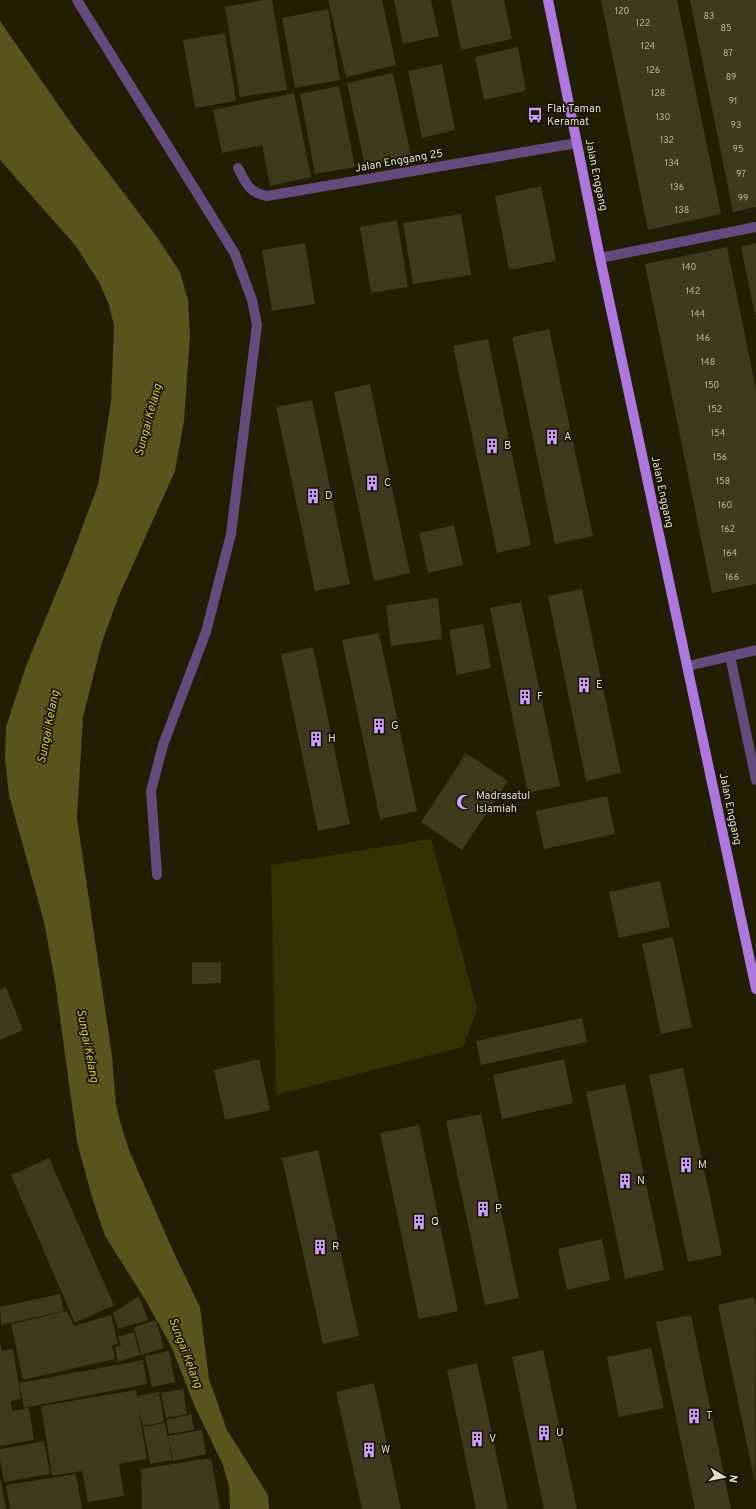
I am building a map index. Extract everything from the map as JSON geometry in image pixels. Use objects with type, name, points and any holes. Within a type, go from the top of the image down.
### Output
[{"type":"main road","name":"Jalan Enggang","points":[[548,0],[600,258],[756,989]]},
{"type":"street","points":[[77,0],[235,254],[252,300],[257,325],[231,534],[206,632],[163,745],[151,791],[157,875]]},
{"type":"street","name":"Jalan Enggang 25","points":[[238,168],[245,182],[252,190],[258,194],[267,196],[576,143]]},
{"type":"street","points":[[600,258],[756,227]]},
{"type":"street","points":[[688,666],[756,650]]},
{"type":"street","points":[[730,656],[756,780]]},
{"type":"shaded area","points":[[431,839],[477,1009],[463,1047],[276,1095],[271,865]]},
{"type":"water","name":"Sungai Kelang","points":[[0,21],[73,126],[157,237],[180,272],[188,300],[190,336],[184,421],[175,471],[118,598],[102,642],[83,717],[77,818],[112,1056],[116,1105],[122,1128],[129,1150],[173,1251],[200,1307],[209,1379],[227,1430],[268,1495],[269,1509],[230,1509],[229,1486],[223,1465],[195,1407],[171,1346],[146,1301],[105,1236],[92,1197],[77,1142],[55,981],[44,922],[9,795],[5,759],[6,727],[26,666],[71,557],[98,485],[111,401],[114,326],[109,305],[99,282],[75,245],[0,160]]},
{"type":"building","points":[[263,0],[272,0],[287,90],[240,97],[225,7]]},
{"type":"building","points":[[328,0],[382,0],[396,65],[346,77]]},
{"type":"building","points":[[394,0],[431,0],[439,36],[403,44]]},
{"type":"building","points":[[451,0],[504,0],[512,39],[461,50]]},
{"type":"building","points":[[601,0],[677,0],[721,214],[648,230]]},
{"type":"building","points":[[690,0],[756,0],[756,207],[733,212]]},
{"type":"building","points":[[328,9],[340,80],[295,88],[282,18]]},
{"type":"building","points":[[225,33],[236,101],[195,108],[183,40]]},
{"type":"building","points":[[518,47],[526,91],[484,100],[475,57]]},
{"type":"building","points":[[442,64],[455,130],[422,138],[408,71]]},
{"type":"building","points":[[393,73],[411,155],[365,166],[347,83]]},
{"type":"building","points":[[339,86],[355,167],[315,174],[300,94]]},
{"type":"building","points":[[294,93],[311,177],[270,186],[262,145],[222,153],[213,110]]},
{"type":"building","points":[[541,186],[556,261],[509,270],[495,196]]},
{"type":"building","points":[[461,214],[471,275],[413,284],[403,223]]},
{"type":"building","points":[[397,220],[408,287],[371,293],[360,227]]},
{"type":"building","points":[[305,243],[315,304],[272,311],[262,250]]},
{"type":"building","points":[[756,243],[756,315],[755,315],[741,247]]},
{"type":"building","points":[[727,247],[756,390],[756,584],[712,593],[645,264]]},
{"type":"building","name":"A","points":[[549,329],[593,536],[555,544],[512,337]]},
{"type":"building","name":"B","points":[[488,339],[531,545],[497,553],[453,346]]},
{"type":"building","name":"C","points":[[370,384],[410,573],[374,581],[334,392]]},
{"type":"building","name":"D","points":[[312,400],[350,584],[315,591],[276,407]]},
{"type":"building","points":[[454,525],[463,565],[428,573],[419,533]]},
{"type":"building","name":"E","points":[[582,589],[621,773],[586,781],[548,596]]},
{"type":"building","points":[[438,598],[442,639],[391,646],[386,605]]},
{"type":"building","name":"F","points":[[521,602],[560,786],[528,793],[490,608]]},
{"type":"building","points":[[483,624],[491,668],[457,675],[449,630]]},
{"type":"building","name":"G","points":[[379,633],[417,811],[380,819],[342,640]]},
{"type":"building","name":"H","points":[[313,647],[350,824],[318,831],[281,654]]},
{"type":"building","name":"Madrasatul Islamiah","points":[[466,753],[508,781],[462,850],[421,822]]},
{"type":"building","points":[[607,796],[615,834],[544,849],[536,811]]},
{"type":"building","points":[[660,881],[670,927],[619,938],[609,892]]},
{"type":"building","points":[[673,937],[692,1027],[661,1034],[642,944]]},
{"type":"building","points":[[192,962],[221,962],[221,983],[192,984]]},
{"type":"building","points":[[6,987],[23,1030],[0,1040],[0,990]]},
{"type":"building","points":[[582,1018],[587,1042],[481,1065],[476,1041]]},
{"type":"building","points":[[259,1059],[270,1110],[225,1120],[214,1070]]},
{"type":"building","points":[[564,1059],[573,1103],[502,1119],[493,1075]]},
{"type":"building","name":"M","points":[[683,1068],[722,1255],[688,1262],[649,1075]]},
{"type":"building","name":"N","points":[[625,1084],[664,1270],[625,1279],[586,1092]]},
{"type":"building","name":"P","points":[[481,1114],[519,1298],[485,1305],[446,1121]]},
{"type":"building","name":"Q","points":[[419,1125],[458,1311],[419,1319],[380,1133]]},
{"type":"building","name":"R","points":[[318,1150],[359,1336],[323,1344],[282,1158]]},
{"type":"building","points":[[49,1158],[114,1305],[75,1323],[11,1175]]},
{"type":"building","points":[[602,1239],[610,1280],[567,1290],[558,1249]]},
{"type":"building","points":[[60,1294],[64,1311],[1,1325],[0,1307]]},
{"type":"building","points":[[139,1296],[148,1320],[118,1329],[113,1313]]},
{"type":"building","points":[[754,1297],[756,1305],[755,1483],[718,1305]]},
{"type":"building","points":[[67,1311],[74,1326],[111,1315],[118,1344],[112,1345],[115,1359],[23,1380],[11,1324]]},
{"type":"building","name":"T","points":[[691,1315],[731,1509],[695,1509],[656,1322]]},
{"type":"building","points":[[156,1320],[164,1348],[141,1355],[134,1327]]},
{"type":"building","points":[[134,1332],[140,1355],[118,1362],[115,1347],[121,1345],[118,1337]]},
{"type":"building","points":[[0,1342],[2,1351],[13,1349],[21,1399],[11,1401],[12,1411],[29,1408],[34,1440],[0,1446]]},
{"type":"building","points":[[651,1348],[664,1408],[619,1417],[607,1357]]},
{"type":"building","name":"U","points":[[543,1350],[577,1509],[544,1509],[512,1357]]},
{"type":"building","points":[[169,1351],[175,1382],[152,1387],[145,1356]]},
{"type":"building","points":[[143,1360],[147,1384],[24,1408],[19,1383]]},
{"type":"building","name":"V","points":[[477,1363],[508,1509],[476,1509],[447,1370]]},
{"type":"building","name":"W","points":[[374,1383],[401,1509],[362,1509],[336,1392]]},
{"type":"building","points":[[183,1389],[187,1414],[166,1418],[161,1393]]},
{"type":"building","points":[[136,1390],[137,1396],[159,1392],[164,1422],[143,1426],[139,1411],[147,1459],[119,1464],[124,1496],[88,1502],[82,1471],[52,1476],[41,1406]]},
{"type":"building","points":[[191,1414],[194,1430],[169,1434],[166,1420]]},
{"type":"building","points":[[165,1423],[172,1460],[150,1464],[143,1427]]},
{"type":"building","points":[[202,1430],[206,1454],[173,1461],[168,1436]]},
{"type":"building","points":[[44,1441],[50,1474],[4,1482],[0,1460],[0,1449]]},
{"type":"building","points":[[211,1458],[220,1509],[142,1509],[141,1469]]},
{"type":"building","points":[[76,1474],[82,1509],[10,1509],[6,1485]]},
{"type":"building","points":[[1,1480],[6,1509],[0,1509]]},
{"type":"place","name":"Flat Taman Keramat","points":[[535,115]]},
{"type":"place","name":"A","points":[[552,437]]},
{"type":"place","name":"B","points":[[492,446]]},
{"type":"place","name":"C","points":[[372,483]]},
{"type":"place","name":"D","points":[[313,496]]},
{"type":"place","name":"E","points":[[584,685]]},
{"type":"place","name":"F","points":[[525,697]]},
{"type":"place","name":"G","points":[[379,726]]},
{"type":"place","name":"H","points":[[316,739]]},
{"type":"place","name":"Madrasatul Islamiah","points":[[464,802]]},
{"type":"place","name":"M","points":[[686,1165]]},
{"type":"place","name":"N","points":[[625,1181]]},
{"type":"place","name":"P","points":[[483,1209]]},
{"type":"place","name":"Q","points":[[419,1222]]},
{"type":"place","name":"R","points":[[320,1247]]},
{"type":"place","name":"T","points":[[694,1416]]},
{"type":"place","name":"U","points":[[544,1433]]},
{"type":"place","name":"V","points":[[477,1439]]},
{"type":"place","name":"W","points":[[369,1450]]}]
